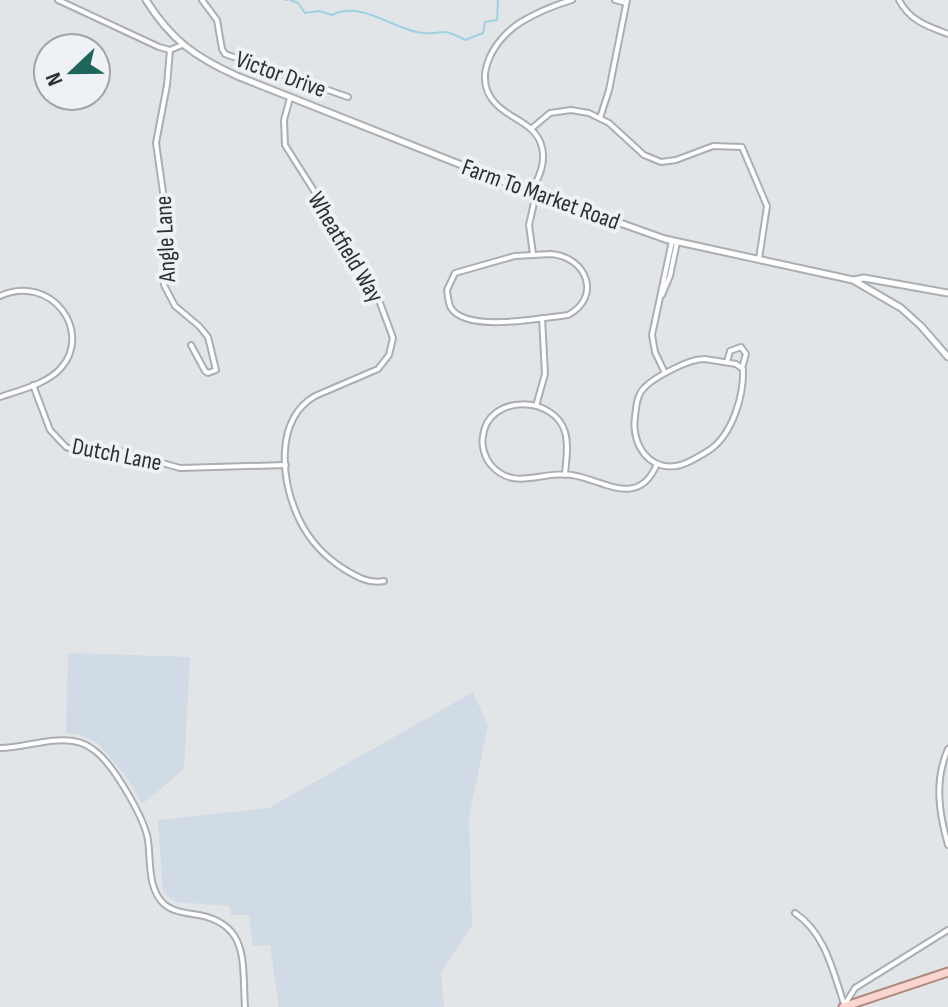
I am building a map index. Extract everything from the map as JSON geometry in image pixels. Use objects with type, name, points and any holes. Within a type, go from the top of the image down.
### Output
[{"type":"main road","points":[[844,1007],[948,972]]},
{"type":"street","points":[[61,0],[120,30],[170,50],[182,45]]},
{"type":"street","name":"Farm To Market Road","points":[[146,0],[166,29],[182,45],[216,66],[290,98],[534,192],[675,241],[853,280],[901,308],[948,357]]},
{"type":"street","name":"Victor Drive","points":[[202,0],[217,20],[225,54],[348,97]]},
{"type":"street","points":[[533,254],[529,225],[543,157],[542,145],[531,129],[491,99],[485,86],[486,66],[495,46],[514,26],[572,0]]},
{"type":"street","points":[[600,118],[609,90],[626,1],[615,0]]},
{"type":"street","points":[[899,0],[917,23],[948,34]]},
{"type":"street","name":"Angle Lane","points":[[170,50],[156,143],[163,192],[164,285],[175,306],[208,337],[216,370],[205,371],[191,345]]},
{"type":"street","name":"Wheatfield Way","points":[[290,98],[284,120],[285,145],[373,284],[393,338],[389,355],[378,369],[315,396],[299,409],[287,435],[286,465],[294,507],[316,545],[328,557],[355,575],[375,583],[384,581]]},
{"type":"street","points":[[531,129],[545,116],[559,110],[580,111],[600,118],[619,130],[644,155],[661,162],[676,160],[713,146],[743,147],[767,206],[759,259]]},
{"type":"street","points":[[665,373],[655,352],[652,335],[675,241]]},
{"type":"street","points":[[533,254],[564,255],[580,266],[586,286],[582,304],[576,311],[568,315],[491,322],[465,318],[452,309],[447,290],[455,273],[533,254]]},
{"type":"street","points":[[853,280],[864,278],[948,293]]},
{"type":"street","points":[[0,296],[23,290],[42,293],[56,302],[67,319],[71,339],[67,361],[53,376],[0,397]]},
{"type":"street","points":[[536,406],[545,374],[542,318]]},
{"type":"street","points":[[727,362],[732,349],[741,347],[746,354],[733,422],[721,441],[682,465],[657,464],[642,452],[635,440],[633,426],[642,389],[665,373],[696,359],[727,362],[742,368]]},
{"type":"street","name":"Dutch Lane","points":[[33,385],[50,430],[66,447],[79,452],[120,451],[180,468],[286,465]]},
{"type":"street","points":[[565,475],[566,436],[564,428],[552,413],[517,403],[496,413],[487,424],[483,436],[488,462],[505,477],[515,480],[565,475],[622,489],[644,482],[657,464]]},
{"type":"street","points":[[0,748],[74,741],[95,750],[103,758],[145,830],[151,873],[164,904],[177,911],[218,920],[229,926],[235,936],[242,957],[245,1007]]},
{"type":"street","points":[[948,749],[938,787],[940,814],[948,845]]},
{"type":"street","points":[[795,913],[812,926],[823,945],[844,1007]]},
{"type":"street","points":[[844,1007],[855,988],[948,930]]},
{"type":"shaded area","points":[[68,653],[190,657],[184,769],[142,804],[128,779],[98,743],[66,733]]},
{"type":"shaded area","points":[[473,692],[488,726],[469,816],[472,925],[441,972],[444,1007],[279,1007],[270,945],[253,946],[249,915],[231,915],[229,906],[176,902],[163,892],[158,820],[269,808]]},
{"type":"waterway","points":[[290,0],[298,3],[305,13],[319,11],[332,15],[355,11],[411,31],[446,32],[465,40],[483,33],[485,22],[497,20],[498,0]]}]
